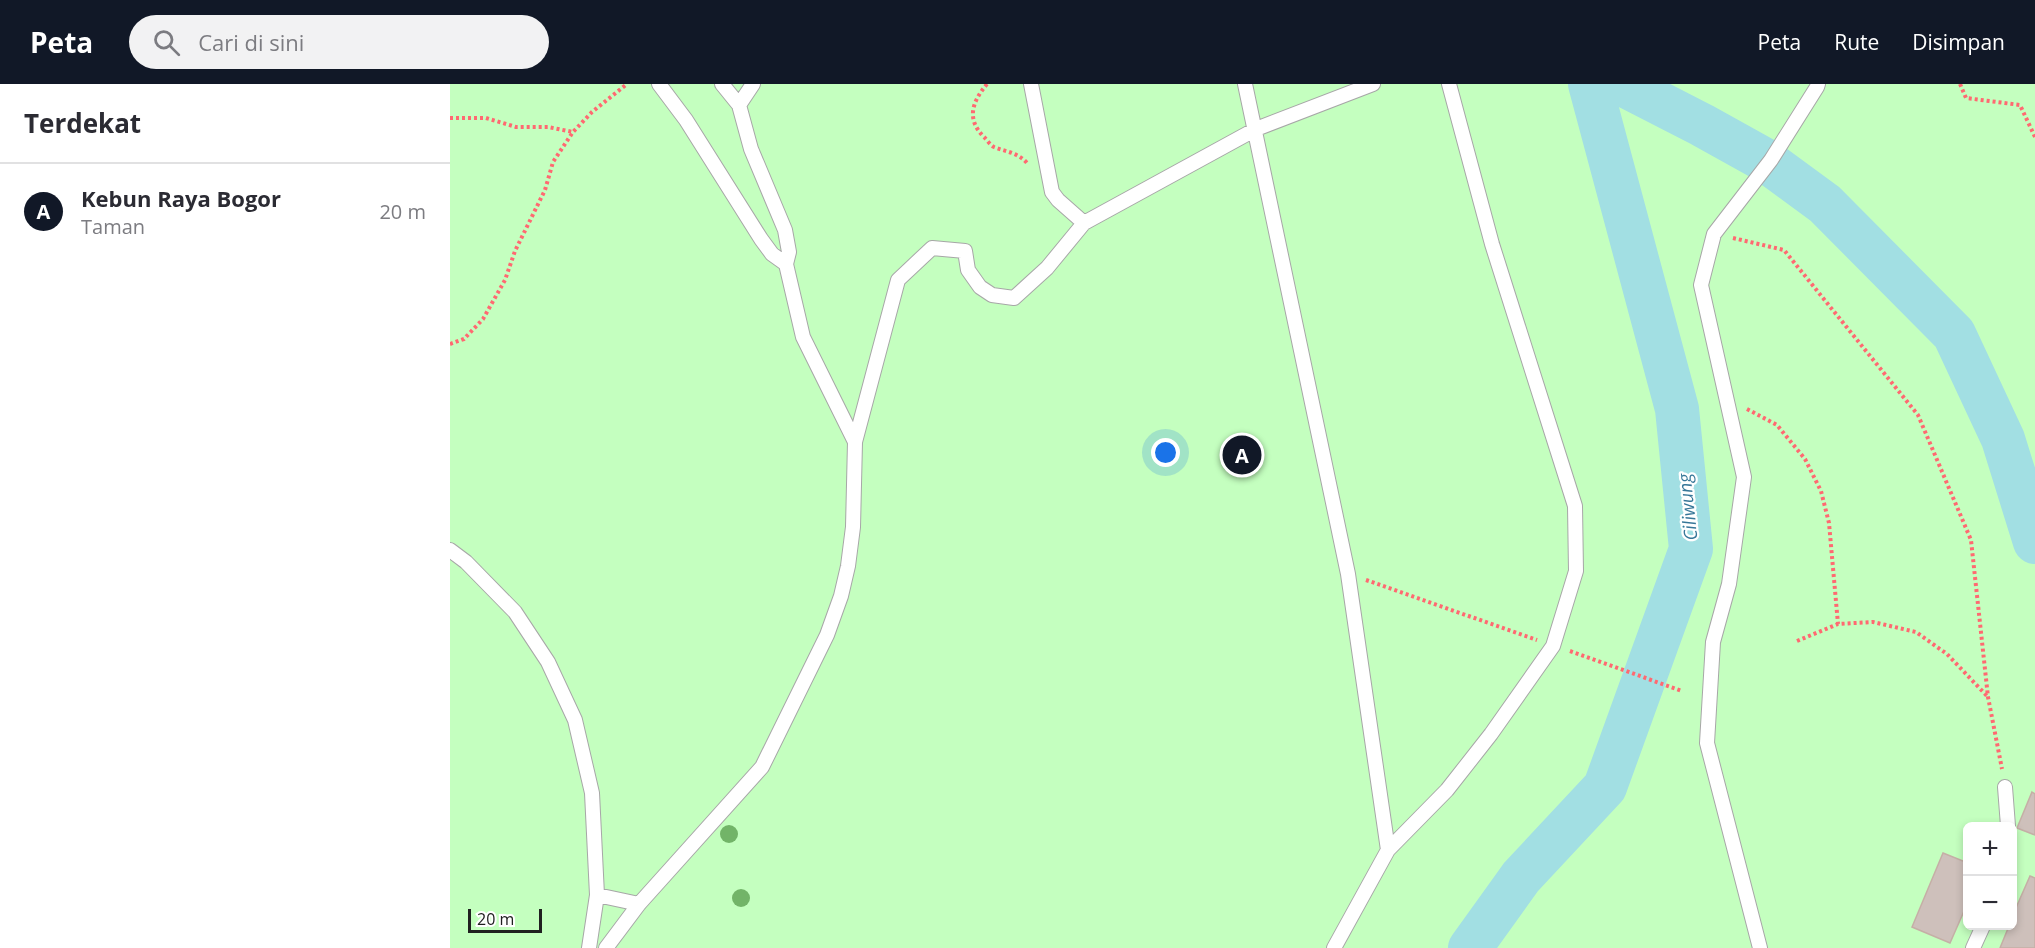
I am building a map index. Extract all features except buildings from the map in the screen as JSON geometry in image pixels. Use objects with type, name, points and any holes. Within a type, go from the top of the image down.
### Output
[{"type":"lane","points":[[659,84],[686,120],[760,239],[772,254],[786,264]]},
{"type":"lane","points":[[722,84],[739,105],[751,149],[785,230],[789,252],[786,264],[802,337],[855,442]]},
{"type":"lane","points":[[739,105],[753,84]]},
{"type":"lane","points":[[1031,84],[1052,192],[1084,223]]},
{"type":"lane","points":[[1245,84],[1348,574],[1388,850]]},
{"type":"lane","points":[[606,948],[639,904],[762,767],[827,635],[841,596],[854,527],[855,442],[898,280],[932,248],[965,251],[968,270],[980,287],[992,295],[1014,298],[1047,268],[1084,223],[1256,129],[1373,84]]},
{"type":"lane","points":[[1335,948],[1388,850],[1447,790],[1491,734],[1553,646],[1576,572],[1575,506],[1492,243],[1449,84]]},
{"type":"lane","points":[[1760,948],[1707,743],[1713,642],[1729,584],[1744,477],[1701,285],[1714,234],[1771,160],[1818,84]]},
{"type":"lane","points":[[450,550],[466,562],[515,612],[548,662],[575,720],[592,793],[597,887],[589,948]]},
{"type":"lane","points":[[2005,787],[2008,822]]},
{"type":"lane","points":[[597,887],[639,904]]},
{"type":"lane","points":[[1973,948],[1981,930]]},
{"type":"path","points":[[987,84],[972,106],[972,120],[992,146],[1021,156],[1029,165]]},
{"type":"path","points":[[1960,84],[1966,99],[2020,105],[2035,136]]},
{"type":"path","points":[[450,344],[464,339],[483,319],[505,280],[515,251],[545,190],[553,162],[573,132],[592,112],[625,85]]},
{"type":"path","points":[[450,118],[486,118],[516,127],[548,127],[573,132]]},
{"type":"path","points":[[1714,234],[1784,250],[1918,415],[1971,540],[1989,697],[2005,787]]},
{"type":"path","points":[[1726,398],[1778,425],[1805,459],[1821,491],[1829,523],[1838,624]]},
{"type":"path","points":[[1348,574],[1682,691]]},
{"type":"path","points":[[1797,641],[1838,624],[1873,622],[1916,632],[1947,654],[1989,697]]},
{"type":"green space","points":[[450,84],[2035,84],[2035,948],[450,948]]},
{"type":"waterway","name":"Ciliwung","points":[[1470,948],[1521,877],[1605,787],[1691,549],[1677,409],[1590,84]]},
{"type":"waterway","points":[[1622,84],[1765,160],[1825,204],[1954,334],[2003,439],[2035,542]]},
{"type":"place","name":"Kebun Raya Bogor","points":[[1242,455]]}]
